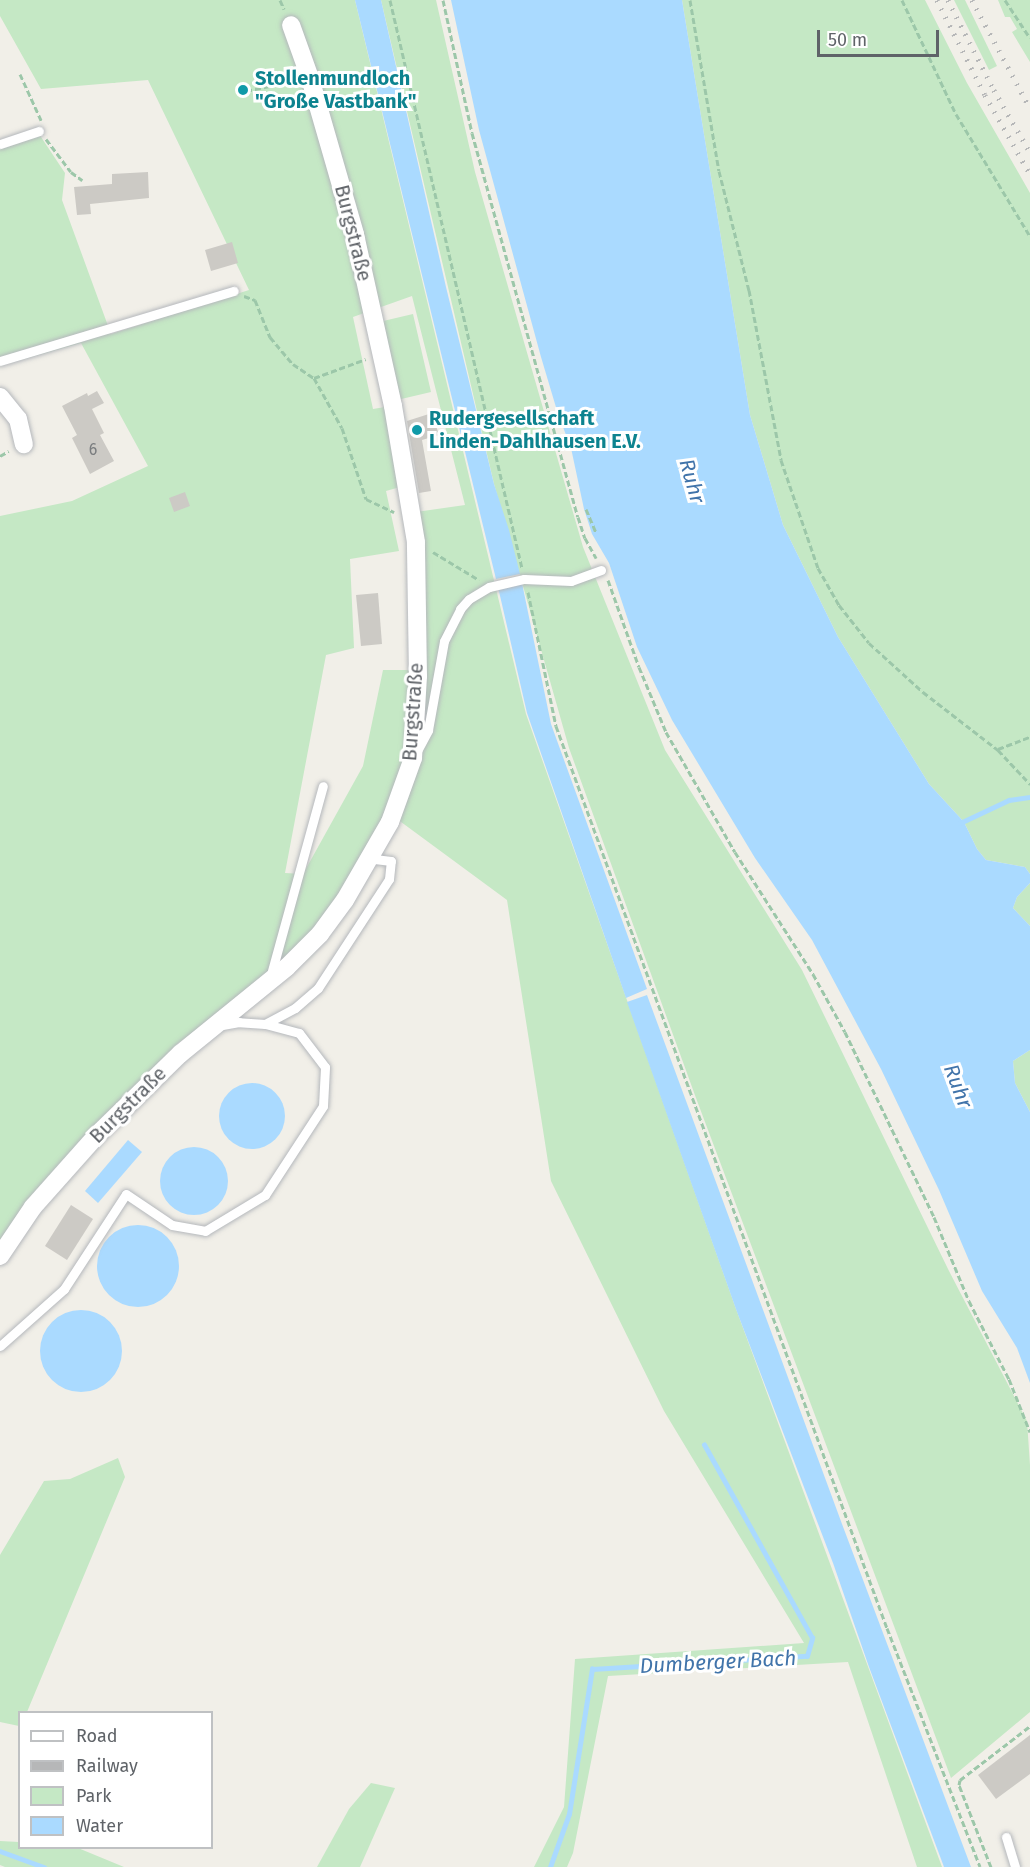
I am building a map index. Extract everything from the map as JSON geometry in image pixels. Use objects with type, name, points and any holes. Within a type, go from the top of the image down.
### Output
[{"type":"street","name":"Burgstraße","points":[[0,1256],[33,1207],[61,1172],[180,1054],[268,983],[320,934],[345,900],[390,822],[413,758],[418,676],[416,542],[382,354],[345,198],[291,25]]},
{"type":"street","points":[[0,397],[18,418],[24,444]]},
{"type":"lane","points":[[0,144],[39,131]]},
{"type":"lane","points":[[0,361],[234,291]]},
{"type":"lane","points":[[413,758],[428,730],[440,663],[451,624],[469,599],[489,586],[524,579],[571,581],[601,570]]},
{"type":"lane","points":[[268,983],[323,786]]},
{"type":"lane","points":[[265,1024],[295,1008],[318,988],[389,879],[392,861],[368,858]]},
{"type":"lane","points":[[0,1346],[64,1288],[126,1194],[172,1225],[205,1231],[265,1195],[323,1106],[325,1067],[298,1033],[265,1024],[238,1022],[213,1027]]},
{"type":"lane","points":[[1006,1837],[1015,1867]]},
{"type":"path","points":[[390,0],[560,737],[883,1617],[980,1867]]},
{"type":"path","points":[[443,0],[472,133],[580,523],[609,583],[648,691],[670,740],[735,852],[813,974],[845,1032],[934,1217],[969,1301],[1014,1389],[1030,1432]]},
{"type":"path","points":[[690,0],[721,181],[749,290],[779,451],[799,518],[818,568],[839,605],[869,643],[923,692],[998,750],[1030,784]]},
{"type":"path","points":[[902,0],[956,114],[1030,236]]},
{"type":"path","points":[[1005,0],[1030,38]]},
{"type":"path","points":[[20,74],[41,121],[39,131],[71,172],[82,180]]},
{"type":"path","points":[[246,91],[300,80]]},
{"type":"path","points":[[255,300],[270,338],[293,364],[314,378],[342,428],[366,499],[412,520]]},
{"type":"path","points":[[314,378],[382,354]]},
{"type":"path","points":[[586,509],[596,533]]},
{"type":"path","points":[[580,523],[590,520]]},
{"type":"path","points":[[416,542],[489,586]]},
{"type":"path","points":[[998,750],[1030,737]]},
{"type":"path","points":[[991,1867],[959,1785],[960,1780],[1030,1726]]},
{"type":"green space","points":[[0,0],[355,0],[526,714],[736,1309],[942,1867],[917,1867],[848,1662],[608,1676],[573,1853],[567,1867],[534,1867],[564,1807],[575,1659],[804,1643],[664,1411],[551,1181],[507,900],[397,819],[333,914],[264,981],[177,1044],[24,1204],[0,1247],[0,516],[72,501],[148,466],[81,343],[0,366],[0,147],[39,134],[65,173],[62,200],[111,334],[249,290],[148,80],[41,89],[0,16]],"holes":[[[412,296],[465,505],[416,512],[412,670],[383,670],[363,766],[303,874],[285,873],[326,655],[354,648],[350,559],[399,551],[386,491],[400,487],[385,407],[373,409],[353,317]]]},
{"type":"green space","points":[[381,0],[436,0],[475,172],[583,547],[665,750],[802,970],[949,1271],[1027,1421],[1030,1465],[1030,1712],[951,1778],[696,1098],[569,748],[494,484]]},
{"type":"green space","points":[[682,0],[925,0],[967,83],[1030,193],[1030,874],[1025,867],[986,860],[977,849],[964,822],[929,784],[838,637],[783,525],[750,415]]},
{"type":"green space","points":[[954,0],[965,0],[997,66],[989,70]]},
{"type":"green space","points":[[998,0],[1030,0],[1030,62],[1012,32],[1017,29],[1010,17],[1005,17]]},
{"type":"green space","points":[[413,314],[431,392],[397,400],[379,322]]},
{"type":"green space","points":[[1030,883],[1030,926],[1013,908],[1017,897]]},
{"type":"green space","points":[[1030,1050],[1030,1112],[1015,1083],[1013,1061]]},
{"type":"green space","points":[[118,1458],[125,1477],[27,1711],[18,1711],[18,1726],[0,1722],[0,1555],[44,1481],[70,1479]]},
{"type":"green space","points":[[371,1783],[395,1788],[360,1867],[317,1867],[349,1809]]},
{"type":"green space","points":[[0,1841],[18,1842],[18,1849],[80,1849],[124,1867],[5,1867],[0,1865]]},
{"type":"water","points":[[355,0],[381,0],[446,287],[494,484],[520,574],[496,579]]},
{"type":"water","name":"Ruhr","points":[[451,0],[682,0],[750,415],[783,525],[838,637],[929,784],[964,822],[977,849],[986,860],[1025,867],[1030,874],[1030,883],[1017,897],[1013,908],[1030,926],[1030,1050],[1013,1061],[1015,1083],[1030,1112],[1030,1383],[1017,1348],[982,1291],[939,1190],[881,1069],[812,940],[755,858],[672,720],[637,647],[609,563],[592,534],[584,509],[571,448],[541,357],[479,130]]},
{"type":"water","points":[[522,583],[551,724],[647,989],[626,998],[527,713],[498,587]]},
{"type":"water","points":[[647,995],[971,1867],[944,1867],[869,1667],[833,1563],[737,1312],[627,1002]]},
{"type":"water","points":[[252,1083],[265,1085],[280,1098],[285,1116],[283,1129],[270,1144],[252,1149],[239,1147],[224,1134],[219,1116],[221,1103],[234,1088]]},
{"type":"water","points":[[128,1140],[142,1152],[98,1203],[85,1191]]},
{"type":"water","points":[[194,1147],[207,1150],[218,1157],[225,1168],[228,1181],[225,1194],[218,1205],[207,1212],[194,1215],[181,1212],[170,1205],[163,1194],[160,1181],[163,1168],[170,1157],[181,1150]]},
{"type":"water","points":[[130,1225],[146,1225],[161,1232],[172,1243],[179,1258],[176,1282],[167,1295],[146,1307],[130,1307],[115,1300],[104,1289],[97,1274],[97,1258],[104,1243],[115,1232]]},
{"type":"water","points":[[81,1310],[97,1313],[110,1322],[119,1335],[122,1351],[119,1367],[110,1380],[97,1389],[81,1392],[65,1389],[52,1380],[43,1367],[40,1351],[43,1335],[52,1322],[65,1313]]},
{"type":"building","points":[[148,172],[149,198],[90,204],[91,214],[77,215],[74,187],[112,184],[112,174]]},
{"type":"building","points":[[232,242],[238,263],[211,271],[205,250]]},
{"type":"building","points":[[97,391],[104,403],[92,409],[104,433],[100,435],[114,461],[90,474],[72,438],[77,435],[62,406],[87,393],[88,396]]},
{"type":"building","points":[[432,413],[439,435],[422,440],[431,491],[419,493],[407,421]]},
{"type":"building","points":[[185,492],[190,506],[174,512],[169,498]]},
{"type":"building","points":[[378,593],[382,644],[361,646],[356,595]]},
{"type":"building","points":[[71,1205],[93,1219],[67,1260],[45,1246]]},
{"type":"building","points":[[1030,1735],[1030,1774],[996,1799],[978,1775]]},
{"type":"waterway","points":[[960,823],[1009,800],[1030,797]]},
{"type":"waterway","name":"Dumberger Bach","points":[[550,1867],[569,1814],[592,1669],[807,1656],[812,1638],[704,1445]]},
{"type":"waterway","points":[[0,1851],[44,1867]]},
{"type":"railway","points":[[937,0],[985,95],[1030,174]]},
{"type":"railway","points":[[948,0],[994,90],[1030,152]]},
{"type":"railway","points":[[972,0],[1030,108]]},
{"type":"place","name":"Stollenmundloch \"Große Vastbank\"","points":[[243,90]]},
{"type":"place","name":"Rudergesellschaft Linden-Dahlhausen E.V.","points":[[417,430]]}]
